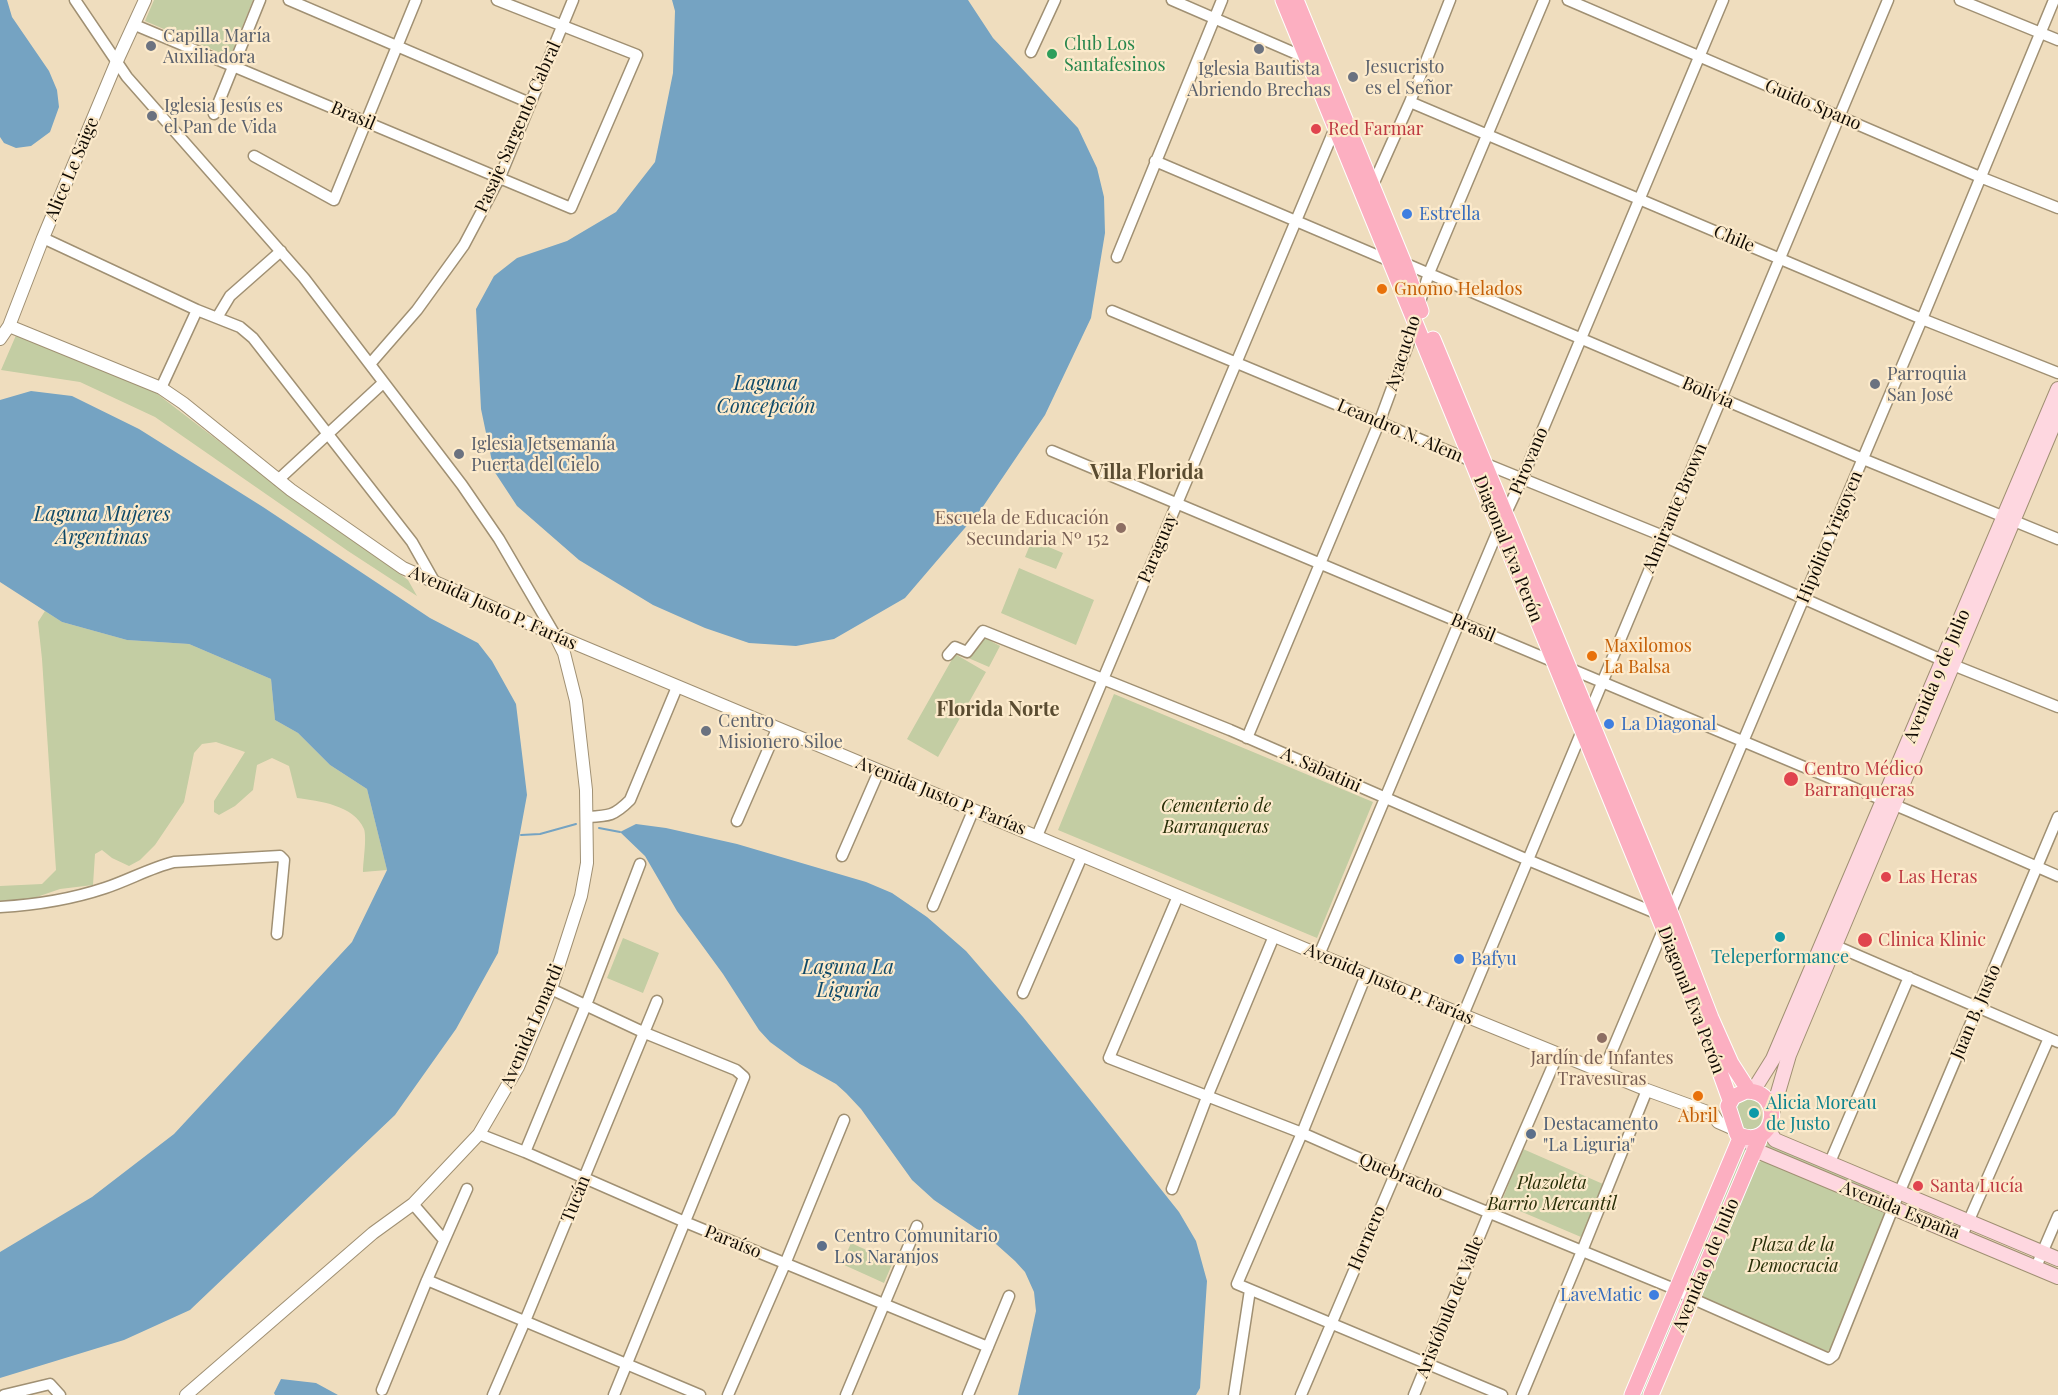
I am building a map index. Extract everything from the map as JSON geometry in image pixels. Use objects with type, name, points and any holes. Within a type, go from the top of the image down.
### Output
[{"type":"main road","name":"Diagonal Eva Perón","points":[[1283,0],[1335,128],[1419,305],[1479,462],[1499,528],[1562,666],[1664,913],[1731,1063],[1751,1091],[1766,1099],[1772,1113]]},
{"type":"main road","name":"Diagonal Eva Perón","points":[[1296,0],[1372,187],[1416,325],[1479,462],[1506,513],[1562,666]]},
{"type":"main road","name":"Avenida 9 de Julio","points":[[1751,1091],[1773,1059],[1829,943],[2008,518],[2058,389]]},
{"type":"main road","name":"Avenida 9 de Julio","points":[[2008,518],[2058,414]]},
{"type":"main road","name":"Diagonal Eva Perón","points":[[1664,913],[1664,930],[1703,1025],[1729,1103],[1751,1136]]},
{"type":"main road","name":"Avenida 9 de Julio","points":[[1772,1113],[1789,1055],[1829,943]]},
{"type":"main road","points":[[1729,1103],[1737,1094],[1751,1091]]},
{"type":"main road","points":[[1751,1136],[1772,1113]]},
{"type":"main road","name":"Avenida 9 de Julio","points":[[1632,1395],[1677,1290],[1751,1136]]},
{"type":"main road","name":"Avenida 9 de Julio","points":[[1651,1395],[1691,1298],[1751,1136]]},
{"type":"main road","name":"Avenida España","points":[[1751,1136],[1775,1140],[1830,1162],[2058,1259]]},
{"type":"main road","name":"Avenida España","points":[[1751,1136],[1894,1208],[2058,1277]]},
{"type":"street","points":[[75,0],[127,77],[304,278],[462,485],[499,539],[555,636]]},
{"type":"street","name":"Alice Le Saige","points":[[0,339],[9,326],[43,238],[145,0]]},
{"type":"street","points":[[214,114],[260,0]]},
{"type":"street","points":[[289,0],[530,103]]},
{"type":"street","points":[[254,156],[334,200],[416,0]]},
{"type":"street","points":[[496,0],[562,26]]},
{"type":"street","name":"Pasaje Sargento Cabral","points":[[370,364],[417,310],[464,245],[500,177],[573,0]]},
{"type":"street","points":[[1031,52],[1054,0]]},
{"type":"street","points":[[1172,0],[1306,58]]},
{"type":"street","points":[[1117,257],[1222,0]]},
{"type":"street","points":[[1372,187],[1410,102],[1450,0]]},
{"type":"street","name":"Ayacucho","points":[[1247,738],[1379,423],[1416,325],[1419,305],[1429,273],[1544,0]]},
{"type":"street","name":"Guido Spano","points":[[1568,0],[1980,177],[2058,208]]},
{"type":"street","name":"Pirovano","points":[[1319,955],[1723,0]]},
{"type":"street","name":"Almirante Brown","points":[[1463,1015],[1887,0]]},
{"type":"street","points":[[1960,0],[2058,40]]},
{"type":"street","name":"Hipólito Yrigoyen","points":[[1664,913],[1743,742],[2054,0]]},
{"type":"street","name":"Brasil","points":[[135,25],[571,208],[637,55],[562,26]]},
{"type":"street","name":"Chile","points":[[1410,102],[1922,319],[2058,373]]},
{"type":"street","name":"Paraguay","points":[[1037,836],[1335,128]]},
{"type":"street","name":"Bolivia","points":[[1155,161],[1296,221],[1429,273],[1863,459],[2058,539]]},
{"type":"street","points":[[43,238],[197,310],[218,316],[240,327],[253,339],[412,542],[434,581]]},
{"type":"street","points":[[218,316],[230,296],[281,251]]},
{"type":"street","points":[[162,388],[197,310]]},
{"type":"street","name":"Leandro N. Alem","points":[[1112,311],[1379,423],[1663,536],[1948,663],[2058,707]]},
{"type":"street","name":"Avenida Justo P. Farías","points":[[9,326],[162,388],[278,480],[403,568],[555,636],[1366,975],[1647,1090],[1713,1114],[1718,1122],[1751,1136]]},
{"type":"street","points":[[278,480],[383,383]]},
{"type":"street","name":"Brasil","points":[[1052,451],[2058,876]]},
{"type":"street","name":"A. Sabatini","points":[[948,655],[955,647],[967,652],[983,631],[1247,738],[1528,860],[1664,913]]},
{"type":"street","name":"Avenida Lonardi","points":[[186,1395],[373,1233],[413,1204],[480,1134],[518,1067],[551,989],[581,896],[587,863],[583,749],[576,701],[564,652],[555,636]]},
{"type":"street","points":[[587,817],[609,816],[622,809],[630,800],[677,687]]},
{"type":"street","points":[[737,821],[777,729]]},
{"type":"street","points":[[842,856],[879,771]]},
{"type":"street","points":[[933,906],[973,811]]},
{"type":"street","name":"Juan B. Justo","points":[[1691,1298],[1825,1358],[1832,1358],[2058,817]]},
{"type":"street","points":[[0,907],[69,897],[106,888],[158,866],[174,862],[280,856],[284,860],[277,934]]},
{"type":"street","points":[[1023,993],[1082,856]]},
{"type":"street","points":[[525,1152],[586,1005],[640,864]]},
{"type":"street","name":"Quebracho","points":[[1178,896],[1109,1058],[1302,1133],[1395,1174],[1677,1290],[1691,1298]]},
{"type":"street","points":[[1603,1072],[1664,930]]},
{"type":"street","points":[[1172,1189],[1207,1097],[1274,936]]},
{"type":"street","points":[[1829,943],[2053,1040],[1962,1236]]},
{"type":"street","points":[[1366,975],[1302,1133],[1237,1284],[1502,1395]]},
{"type":"street","points":[[1830,1162],[1909,977]]},
{"type":"street","points":[[551,989],[645,1033],[736,1070],[744,1077],[614,1395]]},
{"type":"street","name":"Tucán","points":[[493,1395],[657,1001]]},
{"type":"street","name":"Hornero","points":[[1301,1395],[1463,1015]]},
{"type":"street","name":"Aristóbulo de Valle","points":[[1414,1395],[1558,1054]]},
{"type":"street","points":[[1522,1395],[1647,1090]]},
{"type":"street","points":[[1713,1114],[1729,1103]]},
{"type":"street","points":[[728,1395],[844,1120]]},
{"type":"street","name":"Paraíso","points":[[480,1134],[785,1264],[988,1347]]},
{"type":"street","points":[[382,1390],[467,1189]]},
{"type":"street","points":[[413,1204],[444,1240]]},
{"type":"street","points":[[2036,1267],[2058,1216]]},
{"type":"street","points":[[846,1395],[917,1226]]},
{"type":"street","points":[[427,1280],[700,1395]]},
{"type":"street","points":[[1234,1395],[1251,1290]]},
{"type":"street","points":[[968,1395],[1010,1296]]},
{"type":"street","points":[[4,1395],[50,1384],[60,1395]]},
{"type":"green space","points":[[154,0],[253,0],[230,57],[145,21]]},
{"type":"green space","points":[[17,333],[156,393],[263,475],[408,580],[417,596],[155,417],[80,382],[1,370]]},
{"type":"green space","points":[[1032,540],[1063,553],[1056,569],[1025,557]]},
{"type":"green space","points":[[1019,568],[1094,600],[1076,645],[1001,613]]},
{"type":"green space","points":[[45,611],[62,622],[127,640],[189,644],[271,679],[275,720],[298,733],[330,765],[367,789],[387,870],[363,872],[365,833],[359,821],[344,809],[297,798],[289,766],[272,758],[257,765],[253,790],[235,806],[219,815],[214,812],[214,801],[245,752],[216,742],[202,744],[194,753],[184,802],[155,845],[140,860],[129,866],[102,850],[95,854],[93,885],[60,889],[28,900],[0,902],[0,886],[42,884],[56,870],[38,622]]},
{"type":"green space","points":[[985,638],[1000,646],[989,667],[966,657]]},
{"type":"green space","points":[[955,654],[986,672],[938,757],[907,739]]},
{"type":"green space","name":"Cementerio de Barranqueras","points":[[1114,694],[1373,802],[1317,938],[1058,830]]},
{"type":"green space","points":[[623,938],[659,953],[643,993],[607,978]]},
{"type":"green space","points":[[1739,1097],[1758,1100],[1762,1115],[1758,1130],[1749,1132],[1743,1128],[1736,1109]]},
{"type":"green space","points":[[1767,1143],[1883,1193],[1881,1199],[1765,1149]]},
{"type":"green space","points":[[1744,1146],[1748,1148],[1690,1283],[1684,1281]]},
{"type":"green space","name":"Plazoleta Barrio Mercantil","points":[[1523,1149],[1603,1184],[1581,1237],[1501,1203]]},
{"type":"green space","name":"Plaza de la Democracia","points":[[1766,1159],[1888,1211],[1833,1349],[1827,1351],[1707,1302],[1700,1292],[1753,1165]]},
{"type":"green space","points":[[851,1243],[893,1262],[884,1283],[842,1264]]},
{"type":"green space","points":[[1676,1302],[1681,1305],[1643,1395],[1637,1395]]},
{"type":"water","points":[[0,0],[7,0],[12,17],[49,71],[57,90],[59,107],[50,132],[31,146],[16,148],[4,143],[0,137]]},
{"type":"water","name":"Laguna Concepción","points":[[672,0],[968,0],[993,38],[1078,128],[1097,168],[1104,197],[1105,233],[1091,318],[1045,415],[982,508],[905,598],[834,639],[796,646],[749,643],[705,628],[653,605],[579,560],[517,506],[494,471],[481,409],[476,309],[494,276],[517,258],[567,241],[616,212],[655,162],[673,73],[675,11]]},
{"type":"water","name":"Laguna Mujeres Argentinas","points":[[31,391],[72,396],[139,429],[263,507],[430,618],[478,643],[492,661],[516,704],[527,795],[498,953],[456,1029],[395,1115],[190,1310],[124,1340],[0,1378],[0,1252],[92,1197],[174,1134],[352,942],[387,870],[367,789],[330,765],[298,733],[275,720],[271,679],[189,644],[127,640],[62,622],[0,582],[0,400]]},
{"type":"water","name":"Laguna La Liguria","points":[[636,824],[666,828],[737,844],[866,882],[892,893],[927,917],[966,951],[1023,1017],[1179,1212],[1196,1241],[1207,1281],[1200,1388],[1196,1395],[1018,1395],[1036,1311],[1034,1292],[1025,1272],[987,1236],[934,1200],[912,1180],[861,1109],[846,1093],[836,1084],[800,1064],[770,1042],[759,1030],[723,974],[677,911],[645,856],[620,832]]},
{"type":"water","points":[[281,1379],[316,1383],[338,1395],[275,1395]]},
{"type":"waterway","points":[[521,835],[540,834],[576,824]]},
{"type":"waterway","points":[[599,828],[620,832]]},
{"type":"place","name":"Capilla María Auxiliadora","points":[[151,46]]},
{"type":"place","name":"Iglesia Bautista Abriendo Brechas","points":[[1259,49]]},
{"type":"place","name":"Club Los Santafesinos","points":[[1052,54]]},
{"type":"place","name":"Jesucristo es el Señor","points":[[1353,77]]},
{"type":"place","name":"Iglesia Jesús es el Pan de Vida","points":[[152,116]]},
{"type":"place","name":"Red Farmar","points":[[1316,129]]},
{"type":"place","name":"Estrella","points":[[1407,214]]},
{"type":"place","name":"Gnomo Helados","points":[[1382,289]]},
{"type":"place","name":"Parroquia San José","points":[[1875,384]]},
{"type":"place","name":"Iglesia Jetsemanía Puerta del Cielo","points":[[459,454]]},
{"type":"place","name":"Escuela de Educación Secundaria Nº 152","points":[[1121,528]]},
{"type":"place","name":"Maxilomos La Balsa","points":[[1592,656]]},
{"type":"place","name":"La Diagonal","points":[[1609,724]]},
{"type":"place","name":"Centro Misionero Siloe","points":[[706,731]]},
{"type":"place","name":"Centro Médico Barranqueras","points":[[1791,779]]},
{"type":"place","name":"Las Heras","points":[[1886,877]]},
{"type":"place","name":"Teleperformance","points":[[1780,937]]},
{"type":"place","name":"Clinica Klinic","points":[[1865,940]]},
{"type":"place","name":"Bafyu","points":[[1459,959]]},
{"type":"place","name":"Jardín de Infantes Travesuras","points":[[1602,1038]]},
{"type":"place","name":"Abril","points":[[1698,1096]]},
{"type":"place","name":"Alicia Moreau de Justo","points":[[1754,1113]]},
{"type":"place","name":"Destacamento \"La Liguria\"","points":[[1531,1134]]},
{"type":"place","name":"Santa Lucía","points":[[1918,1186]]},
{"type":"place","name":"Centro Comunitario Los Naranjos","points":[[822,1246]]},
{"type":"place","name":"LaveMatic","points":[[1654,1295]]},
{"type":"district","name":"Villa Florida","points":[[1147,473]]},
{"type":"district","name":"Florida Norte","points":[[998,710]]}]
